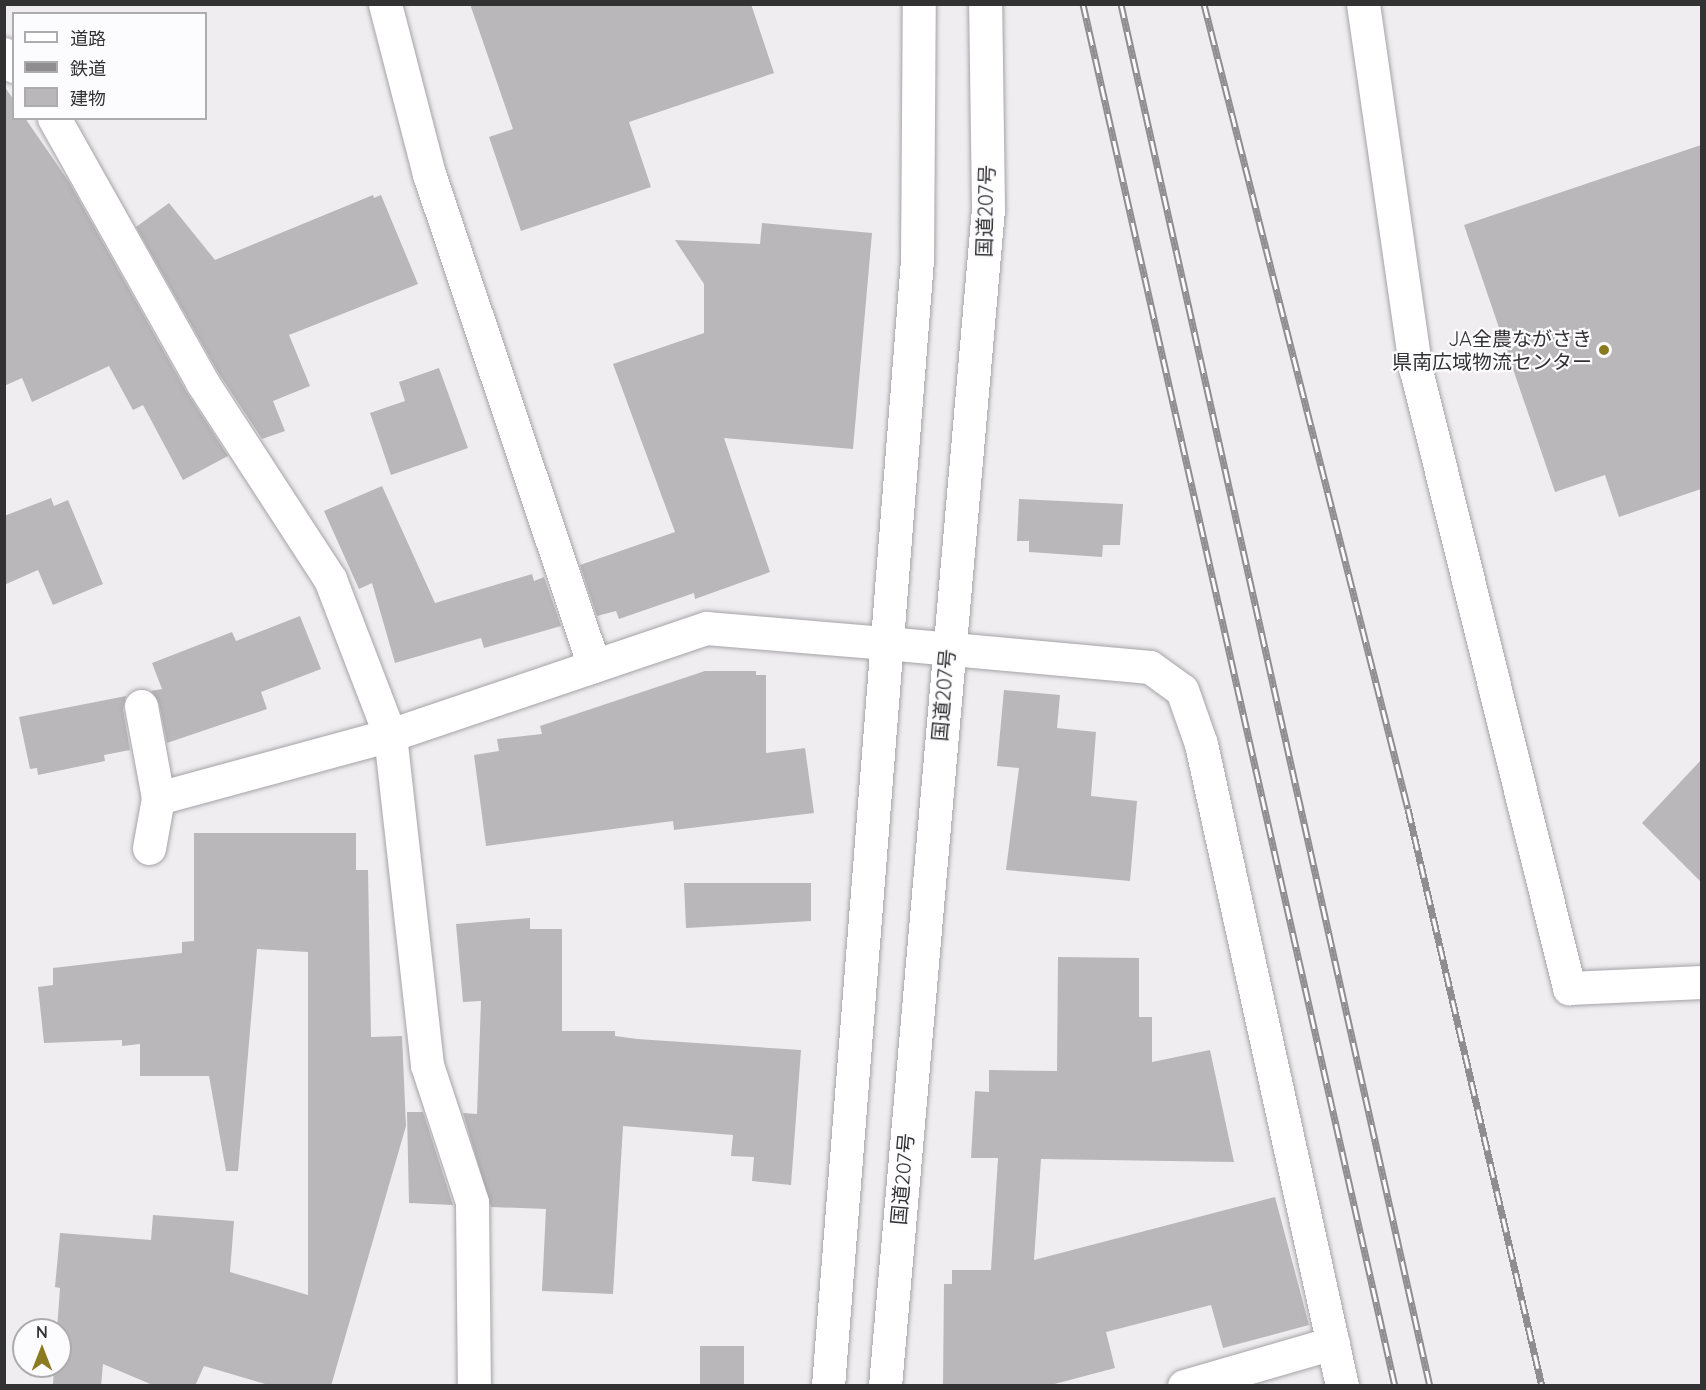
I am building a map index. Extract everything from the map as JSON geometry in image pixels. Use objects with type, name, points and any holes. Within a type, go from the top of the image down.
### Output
[{"type":"street","points":[[385,4],[429,174],[594,666]]},
{"type":"street","points":[[828,1386],[917,261],[919,4]]},
{"type":"street","name":"国道207号","points":[[885,1386],[946,650],[988,208],[985,4]]},
{"type":"street","points":[[1363,4],[1416,370],[1569,988],[1701,982]]},
{"type":"street","points":[[55,120],[202,382],[330,579],[390,735],[427,1065],[472,1202],[474,1386]]},
{"type":"street","points":[[158,798],[390,735],[705,628],[1150,667],[1182,690],[1201,744],[1342,1386]]},
{"type":"street","points":[[141,706],[158,798],[149,848]]},
{"type":"street","points":[[1184,1386],[1333,1343]]},
{"type":"building","points":[[470,4],[751,4],[774,73],[629,122],[651,187],[521,231],[489,137],[513,129]]},
{"type":"building","points":[[4,86],[12,97],[12,120],[26,120],[69,182],[186,391],[228,456],[183,480],[143,405],[133,410],[109,366],[32,402],[22,378],[4,386]]},
{"type":"building","name":"JA全農ながさき 県南広域物流センター","points":[[1701,145],[1701,489],[1619,517],[1605,475],[1555,492],[1464,225]]},
{"type":"building","points":[[373,195],[374,198],[381,195],[418,284],[289,335],[310,386],[273,401],[285,431],[262,439],[218,372],[136,227],[169,203],[215,260]]},
{"type":"building","points":[[762,223],[872,233],[853,449],[724,438],[770,572],[695,599],[694,593],[619,619],[616,611],[597,616],[580,565],[675,532],[613,364],[704,333],[704,284],[675,240],[760,244]]},
{"type":"building","points":[[439,368],[468,448],[391,475],[370,413],[405,401],[399,382]]},
{"type":"building","points":[[382,486],[435,603],[532,574],[534,581],[544,577],[561,626],[484,648],[481,638],[395,663],[372,583],[359,589],[324,511]]},
{"type":"building","points":[[51,498],[54,506],[68,500],[103,584],[53,605],[38,570],[4,585],[4,516]]},
{"type":"building","points":[[1019,499],[1123,504],[1120,545],[1103,545],[1102,557],[1029,552],[1029,541],[1017,541]]},
{"type":"building","points":[[300,616],[321,669],[261,692],[267,709],[167,743],[159,703],[151,691],[162,689],[152,663],[232,632],[236,641]]},
{"type":"building","points":[[705,671],[756,671],[756,675],[766,675],[766,753],[805,748],[814,813],[674,830],[673,821],[486,846],[474,755],[499,751],[497,739],[542,734],[540,726]]},
{"type":"building","points":[[1004,690],[1060,695],[1057,728],[1096,732],[1091,796],[1137,801],[1130,881],[1006,870],[1019,768],[997,766]]},
{"type":"building","points":[[126,696],[123,709],[130,750],[104,755],[105,761],[38,775],[37,768],[30,769],[19,717]]},
{"type":"building","points":[[1701,760],[1701,882],[1642,823]]},
{"type":"building","points":[[194,833],[356,833],[356,870],[368,870],[371,1037],[402,1036],[406,1126],[331,1386],[272,1386],[204,1366],[195,1386],[155,1386],[103,1364],[101,1386],[53,1386],[53,1378],[72,1378],[72,1318],[58,1318],[60,1288],[55,1287],[60,1233],[151,1240],[153,1215],[234,1221],[230,1272],[308,1295],[308,952],[257,949],[238,1171],[226,1171],[209,1076],[140,1076],[140,1044],[122,1046],[122,1040],[44,1043],[38,987],[53,985],[53,968],[182,953],[182,942],[194,941]]},
{"type":"building","points":[[684,883],[811,883],[811,921],[686,928]]},
{"type":"building","points":[[530,918],[530,929],[562,929],[562,1031],[615,1031],[615,1036],[637,1039],[801,1050],[791,1185],[752,1181],[754,1157],[731,1156],[733,1135],[623,1126],[613,1294],[542,1291],[546,1209],[491,1207],[463,1113],[477,1114],[481,1001],[463,1002],[456,924]]},
{"type":"building","points":[[1058,957],[1139,958],[1139,1017],[1152,1017],[1152,1062],[1210,1050],[1234,1162],[1041,1159],[1034,1260],[1275,1197],[1309,1325],[1223,1348],[1211,1305],[1106,1332],[1115,1368],[1047,1386],[943,1386],[944,1284],[952,1284],[952,1270],[991,1270],[998,1158],[971,1158],[975,1091],[989,1092],[989,1070],[1057,1071]]},
{"type":"building","points":[[407,1112],[423,1112],[453,1205],[409,1203]]},
{"type":"building","points":[[700,1346],[744,1346],[744,1386],[700,1386]]},
{"type":"railway","points":[[1083,4],[1395,1386]]},
{"type":"railway","points":[[1121,4],[1430,1386]]},
{"type":"railway","points":[[1204,4],[1408,809],[1542,1386]]},
{"type":"place","name":"JA全農ながさき 県南広域物流センター","points":[[1604,350]]}]
